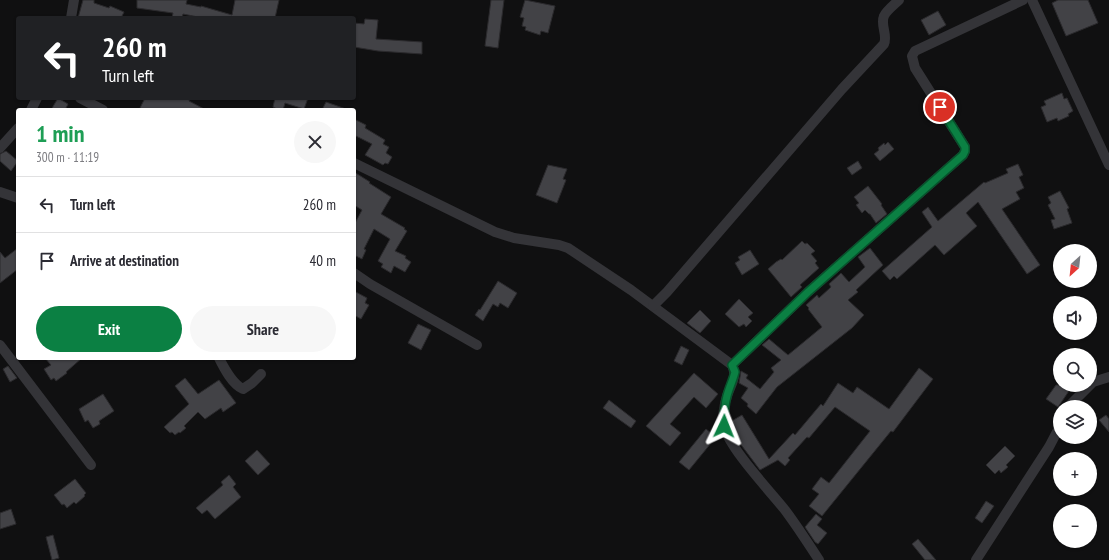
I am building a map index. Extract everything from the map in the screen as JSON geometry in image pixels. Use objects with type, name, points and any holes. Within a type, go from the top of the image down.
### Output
[{"type":"street","points":[[71,16],[74,0]]},
{"type":"street","points":[[653,306],[842,89],[884,44],[886,40],[883,22],[884,15],[899,0]]},
{"type":"street","points":[[732,365],[808,292],[957,160],[965,151],[965,147],[915,68],[912,56],[915,50],[1023,0]]},
{"type":"street","points":[[1032,0],[1109,165]]},
{"type":"street","points":[[84,100],[99,108]]},
{"type":"street","points":[[0,148],[16,130]]},
{"type":"street","points":[[356,164],[495,232],[514,238],[559,245],[568,248],[631,290],[732,365],[735,372],[727,395],[724,410],[724,426],[727,434],[743,458],[785,511],[819,560]]},
{"type":"street","points":[[0,192],[16,197]]},
{"type":"street","points":[[356,274],[370,284],[478,345]]},
{"type":"street","points":[[0,345],[91,465]]},
{"type":"street","points":[[220,360],[225,370],[238,387],[243,389],[252,383],[260,374]]},
{"type":"street","points":[[1076,400],[1093,382],[1109,377]]},
{"type":"street","points":[[976,560],[1053,439]]},
{"type":"building","points":[[83,0],[94,0],[94,3],[109,8],[110,6],[124,12],[122,16],[79,16]]},
{"type":"building","points":[[137,0],[187,0],[186,4],[201,6],[232,15],[235,0],[279,0],[275,16],[193,16],[183,14],[182,16],[172,16],[173,13],[137,8]]},
{"type":"building","points":[[491,0],[504,0],[498,48],[485,46]]},
{"type":"building","points":[[525,0],[555,6],[548,33],[541,31],[540,35],[525,30],[526,27],[522,26],[524,18],[520,17]]},
{"type":"building","points":[[1058,0],[1088,0],[1098,23],[1066,36],[1052,3]]},
{"type":"building","points":[[938,11],[946,25],[929,35],[921,20]]},
{"type":"building","points":[[365,19],[378,20],[376,39],[422,42],[422,54],[378,51],[356,47],[356,23],[364,24]]},
{"type":"building","points":[[1062,93],[1064,99],[1067,98],[1073,111],[1068,114],[1069,116],[1058,121],[1057,118],[1047,122],[1041,107],[1046,105],[1044,101]]},
{"type":"building","points":[[57,100],[61,100],[68,104],[66,108],[52,108]]},
{"type":"building","points":[[144,100],[189,100],[202,108],[140,108]]},
{"type":"building","points":[[275,100],[307,100],[304,108],[285,103],[284,108],[273,107]]},
{"type":"building","points":[[326,102],[343,108],[323,108]]},
{"type":"building","points":[[356,120],[366,125],[365,128],[385,140],[383,144],[389,147],[386,153],[392,157],[388,164],[385,163],[383,165],[365,155],[372,144],[356,136]]},
{"type":"building","points":[[888,142],[894,149],[880,161],[874,154],[879,150],[878,148],[884,143],[885,145]]},
{"type":"building","points":[[6,151],[16,159],[16,164],[11,171],[0,161],[0,154]]},
{"type":"building","points":[[858,161],[862,168],[852,175],[847,168]]},
{"type":"building","points":[[1018,164],[1023,175],[1019,177],[1024,188],[1016,192],[1020,199],[1002,209],[1040,265],[1027,274],[978,202],[966,213],[977,226],[944,255],[935,245],[897,279],[894,276],[890,280],[882,271],[932,227],[922,212],[928,207],[938,221],[984,182],[985,183],[1008,173],[1006,169]]},
{"type":"building","points":[[548,165],[567,169],[563,179],[566,180],[557,203],[536,195]]},
{"type":"building","points":[[356,173],[391,197],[381,214],[405,228],[404,229],[407,231],[395,251],[406,256],[405,258],[411,262],[405,272],[394,266],[391,273],[381,267],[383,264],[378,261],[390,239],[374,229],[364,249],[366,250],[362,259],[356,256],[356,221],[362,210],[356,206]]},
{"type":"building","points":[[868,186],[882,204],[881,205],[887,214],[876,223],[870,214],[865,210],[862,213],[856,205],[859,203],[854,197]]},
{"type":"building","points":[[1060,191],[1069,208],[1067,209],[1072,223],[1054,229],[1051,220],[1055,219],[1048,205],[1051,203],[1048,197]]},
{"type":"building","points":[[802,241],[805,244],[807,243],[815,251],[811,254],[817,261],[815,263],[819,268],[800,285],[802,287],[791,297],[768,269],[776,262],[781,259],[782,260]]},
{"type":"building","points":[[870,248],[883,265],[856,290],[858,292],[848,300],[864,315],[852,328],[777,387],[756,414],[741,398],[748,388],[739,383],[741,371],[748,375],[746,378],[760,389],[774,372],[771,368],[781,360],[762,345],[769,339],[788,355],[822,327],[806,305],[817,295],[819,298],[831,287],[829,284],[841,273],[849,282],[865,267],[858,257]]},
{"type":"building","points":[[16,250],[16,271],[0,283],[0,252],[5,258]]},
{"type":"building","points":[[750,250],[759,264],[742,275],[735,263],[740,260],[738,257]]},
{"type":"building","points":[[498,281],[517,293],[508,308],[500,303],[498,307],[493,304],[483,321],[475,315],[479,309],[480,310]]},
{"type":"building","points":[[356,292],[367,298],[365,303],[369,305],[361,319],[356,316]]},
{"type":"building","points":[[739,299],[753,313],[748,317],[752,321],[746,327],[744,324],[739,327],[725,314]]},
{"type":"building","points":[[700,310],[711,321],[700,333],[687,323]]},
{"type":"building","points":[[418,324],[431,330],[421,350],[408,343]]},
{"type":"building","points":[[681,346],[689,350],[682,365],[674,361]]},
{"type":"building","points":[[47,360],[80,360],[66,372],[67,373],[56,381],[54,378],[51,380],[44,369],[51,365]]},
{"type":"building","points":[[8,366],[17,378],[10,382],[3,369]]},
{"type":"building","points":[[919,368],[933,379],[893,432],[891,431],[822,516],[809,506],[819,494],[812,489],[821,477],[829,483],[870,431],[835,407],[809,438],[807,437],[788,458],[790,460],[785,466],[778,460],[760,470],[739,442],[730,424],[730,422],[742,415],[769,459],[793,433],[795,435],[821,404],[823,406],[838,383],[853,393],[857,387],[889,409]]},
{"type":"building","points":[[694,373],[718,394],[706,408],[694,397],[670,424],[681,433],[670,446],[646,426]]},
{"type":"building","points":[[185,378],[198,394],[219,380],[236,403],[223,412],[221,408],[205,419],[198,412],[184,426],[186,428],[175,435],[172,432],[170,433],[164,427],[189,404],[175,386]]},
{"type":"building","points":[[1053,389],[1053,392],[1068,392],[1063,400],[1053,400],[1053,404],[1046,399]]},
{"type":"building","points":[[103,394],[114,411],[99,421],[100,424],[93,428],[88,420],[85,422],[79,409]]},
{"type":"building","points":[[609,400],[636,421],[631,428],[603,408]]},
{"type":"building","points":[[1106,415],[1109,419],[1109,432],[1099,420]]},
{"type":"building","points":[[706,429],[716,437],[689,470],[679,462]]},
{"type":"building","points":[[1005,446],[1015,456],[1006,465],[1008,467],[1001,473],[999,470],[995,474],[986,465]]},
{"type":"building","points":[[257,450],[270,464],[258,475],[245,461]]},
{"type":"building","points":[[229,475],[236,484],[233,487],[241,497],[215,519],[207,510],[202,514],[196,508],[223,485],[221,482]]},
{"type":"building","points":[[75,479],[86,493],[84,495],[85,496],[76,504],[74,502],[67,508],[64,504],[62,505],[54,495]]},
{"type":"building","points":[[986,501],[994,506],[982,523],[975,518]]},
{"type":"building","points":[[11,509],[16,524],[0,529],[0,513]]},
{"type":"building","points":[[816,514],[822,519],[817,525],[827,533],[818,544],[805,527]]},
{"type":"building","points":[[53,535],[59,558],[52,560],[46,537]]},
{"type":"building","points":[[918,539],[936,560],[925,560],[912,544]]},
{"type":"route","points":[[724,426],[724,410],[727,395],[735,372],[732,365],[808,292],[963,155],[965,147],[940,107]]}]
